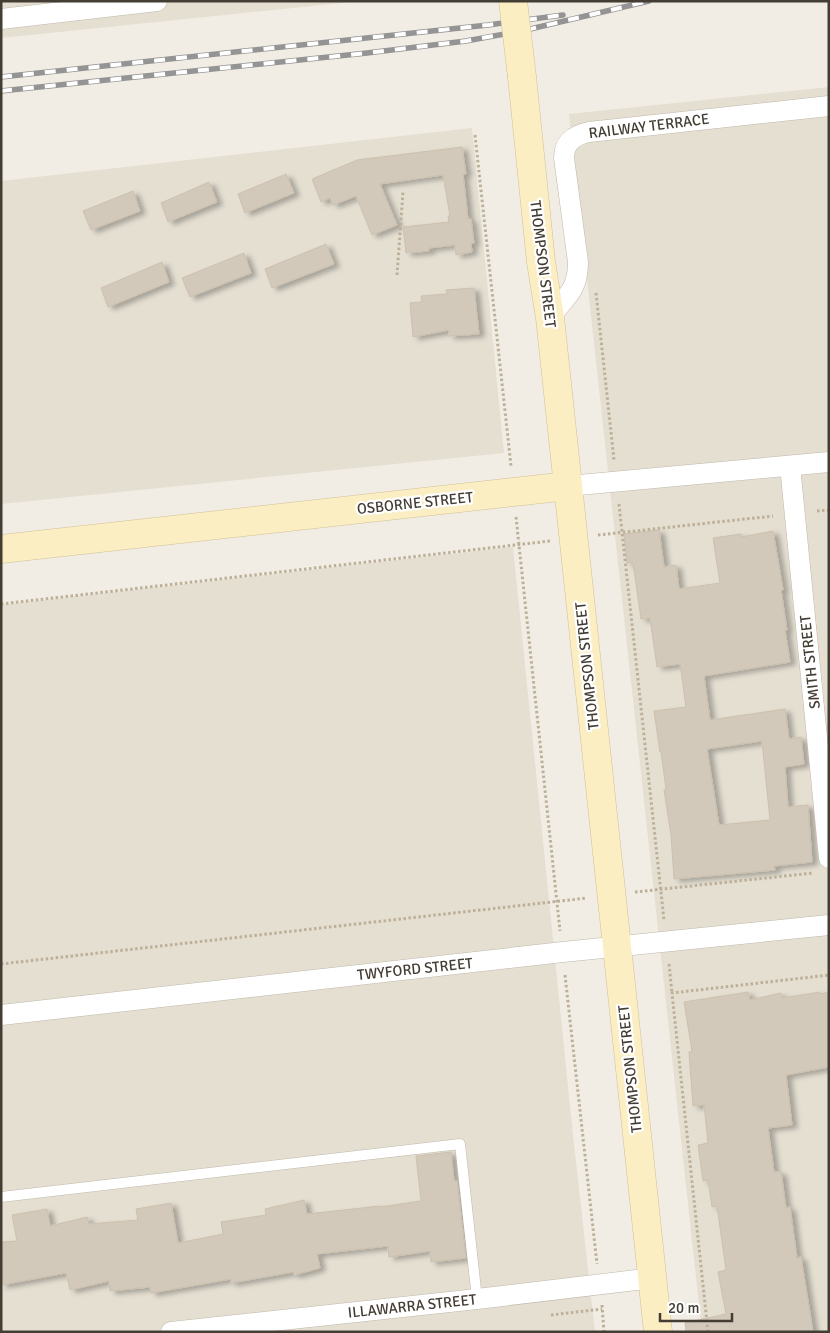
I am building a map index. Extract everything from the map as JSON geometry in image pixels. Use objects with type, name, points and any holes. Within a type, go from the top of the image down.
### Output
[{"type":"street","points":[[1,19],[157,1]]},
{"type":"street","name":"THOMPSON STREET","points":[[513,1],[541,262],[550,318],[658,1332]]},
{"type":"street","name":"RAILWAY TERRACE","points":[[550,318],[572,291],[578,274],[564,153],[568,142],[576,136],[589,132],[829,106]]},
{"type":"street","name":"OSBORNE STREET","points":[[1,549],[568,486],[829,462]]},
{"type":"street","name":"SMITH STREET","points":[[790,466],[824,865]]},
{"type":"street","name":"TWYFORD STREET","points":[[1,1015],[829,924]]},
{"type":"street","name":"ILLAWARRA STREET","points":[[172,1332],[652,1278]]},
{"type":"lane","points":[[1,1197],[460,1144],[477,1299]]},
{"type":"path","points":[[475,136],[604,1332]]},
{"type":"path","points":[[397,275],[403,192]]},
{"type":"path","points":[[1,604],[829,510]]},
{"type":"path","points":[[1,964],[557,901],[824,865]]},
{"type":"path","points":[[708,1332],[672,993],[829,976]]},
{"type":"shaded area","points":[[1,1],[361,1],[1,38]]},
{"type":"shaded area","points":[[829,87],[829,1332],[702,1332],[569,114]]},
{"type":"shaded area","points":[[472,128],[504,453],[1,504],[1,181]]},
{"type":"shaded area","points":[[513,547],[595,1332],[1,1332],[1,605]]},
{"type":"building","points":[[462,147],[466,174],[463,174],[468,219],[471,219],[474,243],[471,243],[472,252],[456,255],[455,245],[429,248],[429,251],[406,253],[403,227],[449,222],[448,216],[450,216],[443,175],[380,184],[397,225],[372,235],[356,196],[333,205],[330,198],[321,202],[312,179],[357,160]]},
{"type":"building","points":[[286,174],[294,193],[245,213],[238,194]]},
{"type":"building","points":[[209,182],[217,202],[168,222],[161,203]]},
{"type":"building","points":[[133,191],[140,211],[91,230],[83,211]]},
{"type":"building","points":[[326,244],[334,264],[272,288],[265,269]]},
{"type":"building","points":[[244,253],[251,273],[190,297],[182,278]]},
{"type":"building","points":[[162,262],[169,282],[108,307],[101,288]]},
{"type":"building","points":[[474,288],[479,334],[449,336],[449,330],[413,337],[410,303],[422,302],[421,296],[447,294],[446,290]]},
{"type":"building","points":[[659,530],[664,567],[676,565],[679,589],[720,583],[713,538],[741,534],[741,537],[773,531],[783,590],[781,590],[790,662],[704,676],[710,720],[785,709],[789,739],[801,737],[804,764],[785,767],[788,807],[808,805],[812,862],[774,866],[775,870],[674,879],[671,835],[664,790],[666,789],[654,711],[686,707],[680,664],[657,667],[650,618],[641,619],[633,563],[627,563],[624,534]],"holes":[[[762,741],[770,820],[719,825],[707,749]]]},
{"type":"building","points":[[748,992],[750,1000],[781,993],[782,998],[829,992],[829,1067],[786,1075],[792,1125],[768,1128],[774,1172],[781,1172],[786,1208],[790,1207],[797,1258],[801,1257],[813,1332],[686,1332],[685,1323],[726,1314],[718,1272],[726,1270],[717,1206],[712,1207],[708,1180],[703,1181],[698,1145],[708,1143],[704,1105],[693,1106],[689,1052],[692,1051],[684,1002]]},
{"type":"building","points":[[451,1152],[454,1181],[457,1181],[466,1258],[431,1262],[430,1251],[389,1257],[388,1246],[317,1254],[320,1268],[294,1275],[293,1272],[231,1283],[231,1279],[151,1293],[150,1287],[110,1291],[109,1281],[70,1290],[66,1273],[1,1285],[1,1242],[17,1241],[12,1215],[47,1209],[50,1226],[87,1217],[89,1224],[138,1220],[136,1209],[171,1203],[178,1243],[223,1234],[221,1222],[266,1215],[265,1209],[304,1200],[307,1214],[421,1201],[416,1156]]},
{"type":"railway","points":[[1,91],[466,41],[526,30],[649,1]]},
{"type":"railway","points":[[1,77],[488,25],[563,15]]}]
